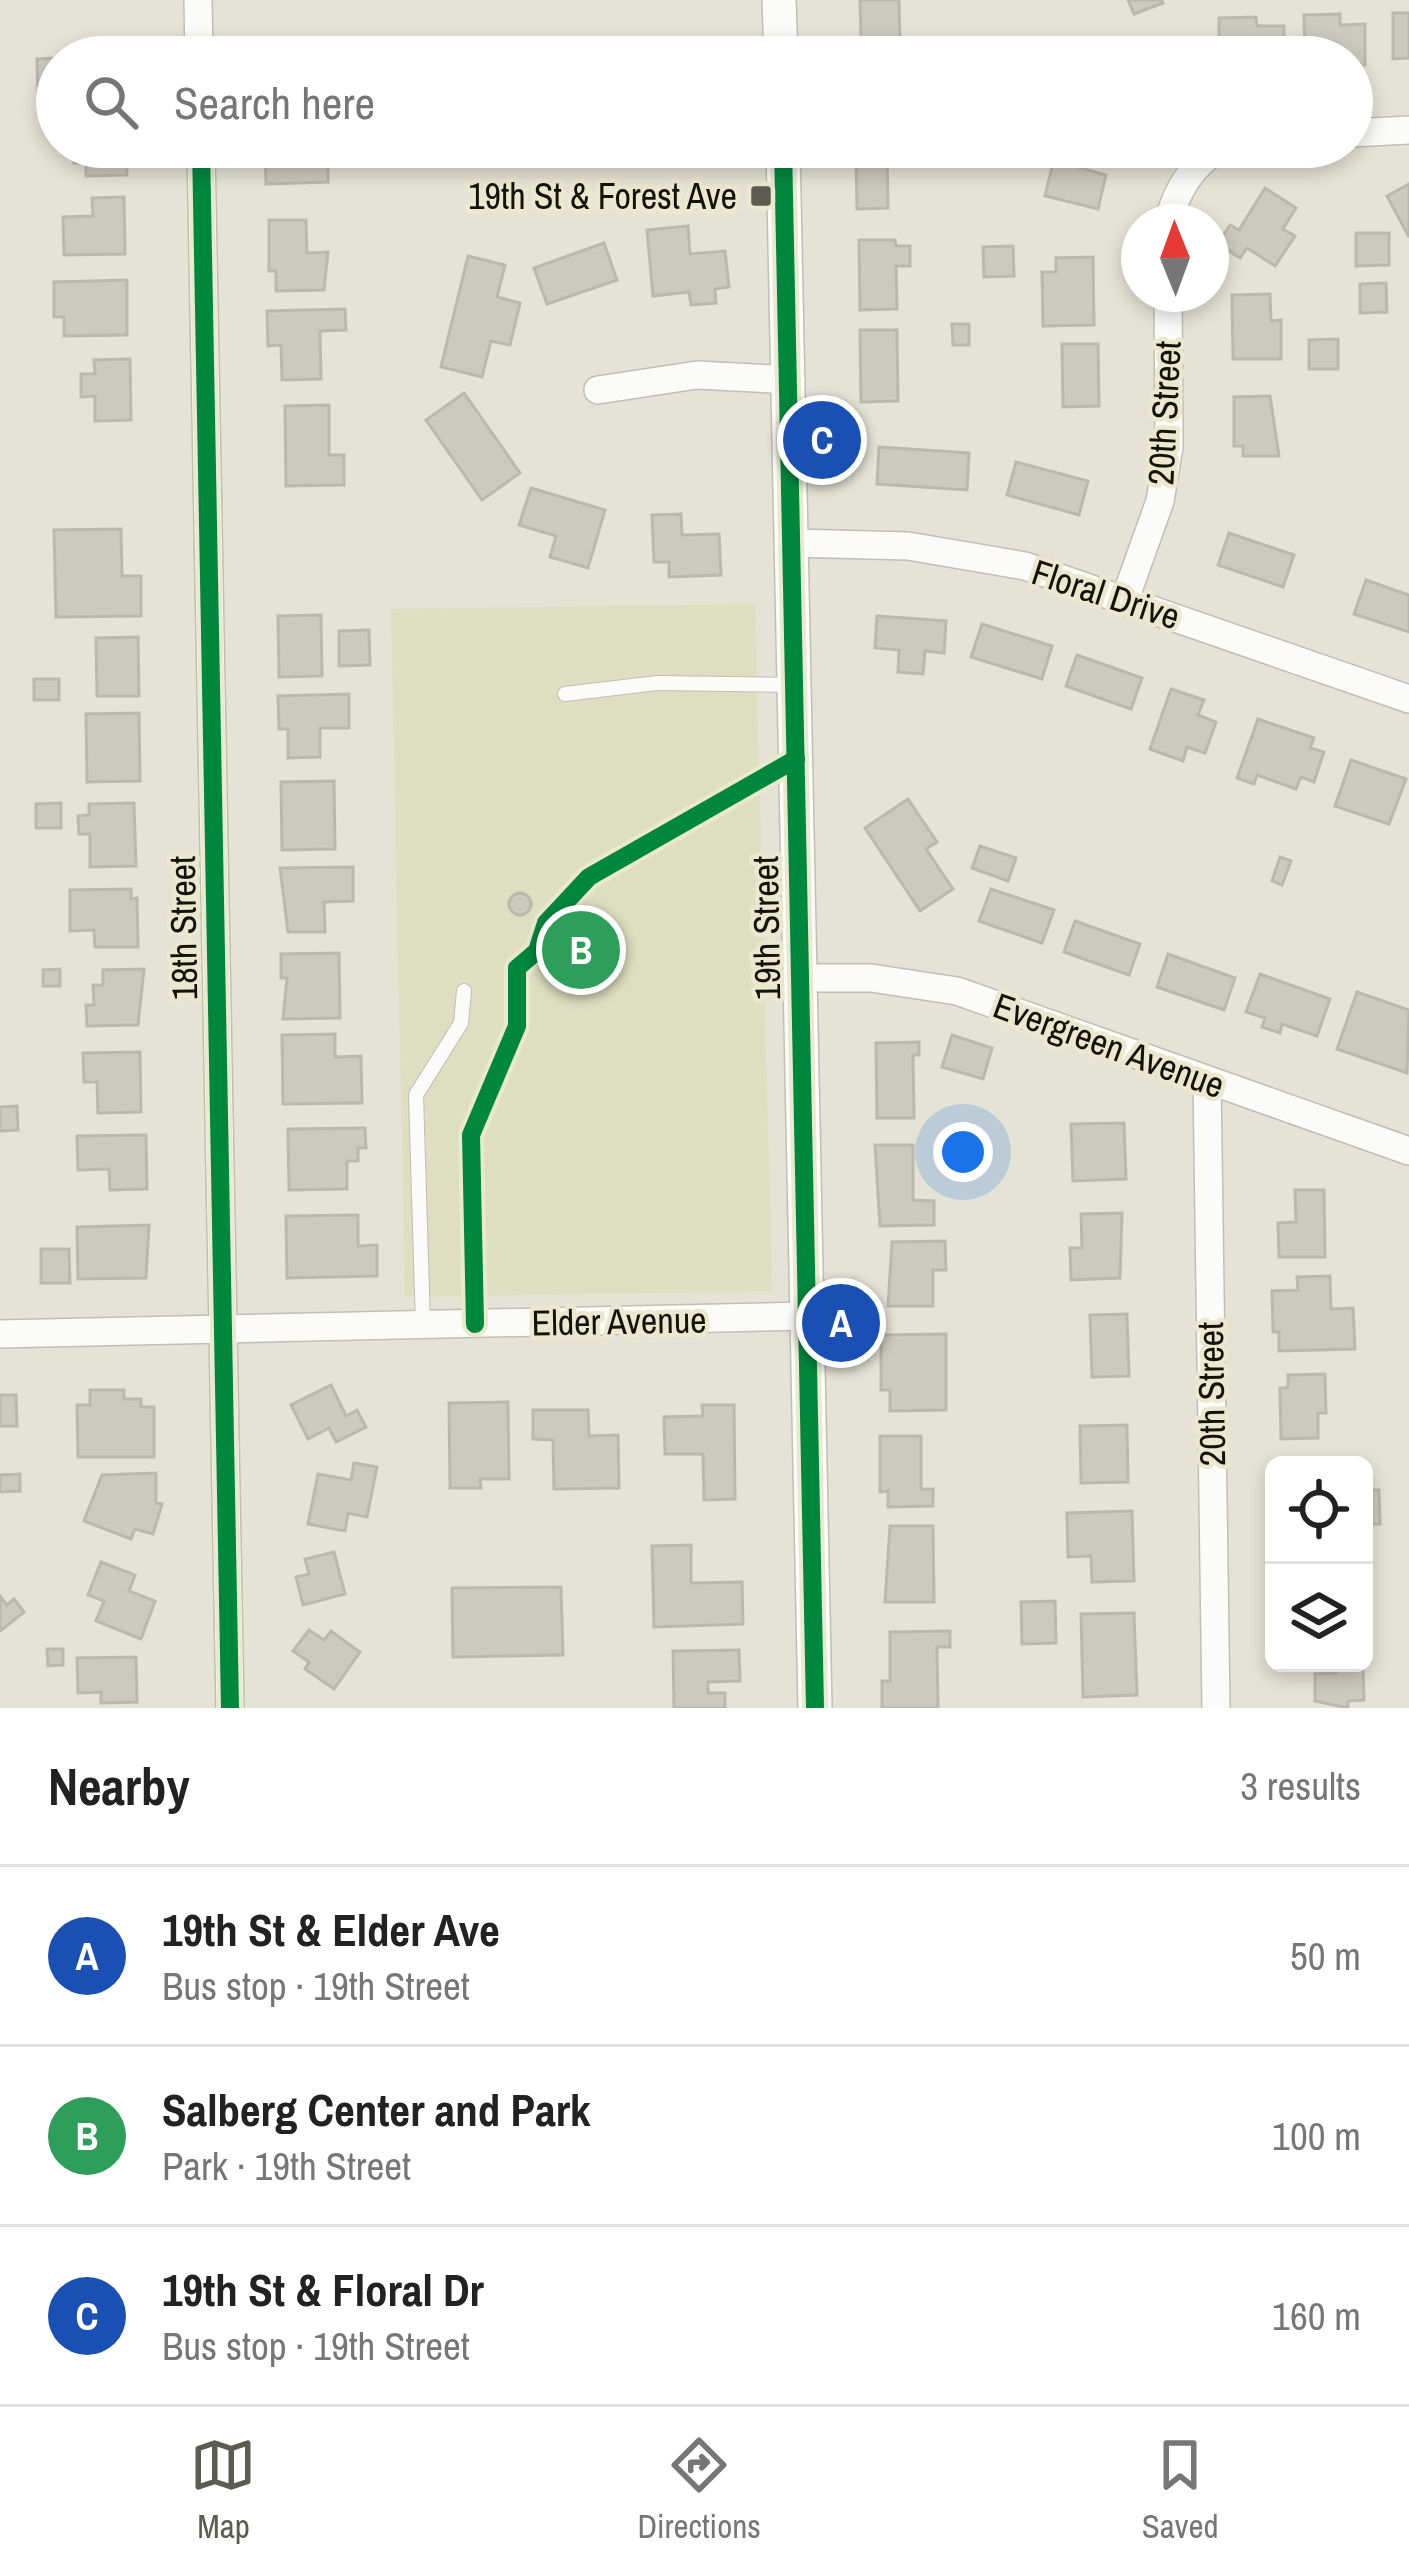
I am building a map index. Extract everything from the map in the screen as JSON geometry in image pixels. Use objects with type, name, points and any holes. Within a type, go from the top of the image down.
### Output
[{"type":"street","points":[[198,0],[199,36]]},
{"type":"street","points":[[779,0],[780,36]]},
{"type":"street","points":[[1373,132],[1409,130]]},
{"type":"street","name":"18th Street","points":[[200,168],[230,1708]]},
{"type":"street","name":"19th Street","points":[[784,168],[815,1708]]},
{"type":"street","points":[[1174,204],[1177,193],[1200,168]]},
{"type":"street","name":"20th Street","points":[[1125,598],[1160,501],[1169,447],[1168,312]]},
{"type":"street","points":[[598,390],[697,375],[790,380]]},
{"type":"street","name":"Floral Drive","points":[[793,543],[932,550],[1024,566],[1409,699]]},
{"type":"street","name":"Evergreen Avenue","points":[[800,978],[871,978],[957,992],[1409,1151]]},
{"type":"street","name":"20th Street","points":[[1207,1081],[1216,1708]]},
{"type":"street","name":"Elder Avenue","points":[[0,1334],[806,1316]]},
{"type":"lane","points":[[565,694],[657,683],[795,685]]},
{"type":"lane","points":[[422,1325],[416,1095],[461,1023],[464,991]]},
{"type":"green space","points":[[755,604],[772,1291],[405,1297],[391,609]]},
{"type":"building","points":[[860,0],[899,0],[900,36],[861,36]]},
{"type":"building","points":[[1128,0],[1162,0],[1163,3],[1134,14]]},
{"type":"building","points":[[1393,13],[1409,13],[1409,58],[1393,59]]},
{"type":"building","points":[[1340,14],[1340,25],[1365,24],[1365,36],[1304,36],[1304,15]]},
{"type":"building","points":[[1256,17],[1257,26],[1284,26],[1284,36],[1219,36],[1219,18]]},
{"type":"building","points":[[86,168],[127,168],[127,175],[86,176]]},
{"type":"building","points":[[266,168],[328,168],[328,182],[266,184]]},
{"type":"building","points":[[856,168],[887,168],[888,208],[857,209]]},
{"type":"building","points":[[1052,168],[1081,168],[1106,175],[1098,209],[1045,196]]},
{"type":"building","points":[[1409,184],[1409,237],[1387,196]]},
{"type":"building","points":[[1265,188],[1296,208],[1283,229],[1295,236],[1275,266],[1247,248],[1240,258],[1229,251],[1229,227],[1239,230]]},
{"type":"building","points":[[124,197],[125,254],[64,255],[63,217],[93,216],[92,198]]},
{"type":"building","points":[[269,220],[306,220],[307,253],[328,252],[324,290],[276,291],[276,271],[269,271]]},
{"type":"building","points":[[688,226],[690,254],[725,251],[729,287],[715,289],[716,303],[691,305],[689,292],[653,296],[647,230]]},
{"type":"building","points":[[1356,233],[1389,233],[1389,265],[1356,266]]},
{"type":"building","points":[[859,240],[895,240],[896,246],[910,246],[910,266],[896,266],[897,309],[860,310]]},
{"type":"building","points":[[604,243],[617,280],[547,304],[534,268]]},
{"type":"building","points":[[1013,246],[1014,276],[984,277],[983,247]]},
{"type":"building","points":[[468,256],[505,265],[497,297],[520,303],[510,345],[491,341],[482,377],[441,367]]},
{"type":"building","points":[[1093,257],[1094,325],[1043,326],[1042,272],[1056,272],[1056,258]]},
{"type":"building","points":[[127,280],[127,335],[64,336],[64,317],[54,317],[54,282]]},
{"type":"building","points":[[1386,283],[1387,312],[1360,313],[1360,284]]},
{"type":"building","points":[[1270,294],[1271,321],[1281,320],[1281,359],[1233,359],[1232,295]]},
{"type":"building","points":[[345,309],[346,330],[320,331],[321,379],[282,380],[281,345],[268,346],[267,311]]},
{"type":"building","points":[[952,324],[969,324],[969,345],[953,345]]},
{"type":"building","points":[[860,330],[897,330],[898,401],[861,402]]},
{"type":"building","points":[[1338,339],[1338,369],[1309,369],[1309,340]]},
{"type":"building","points":[[1062,344],[1098,344],[1099,406],[1063,407]]},
{"type":"building","points":[[130,359],[131,420],[95,421],[95,396],[81,397],[81,374],[95,374],[94,360]]},
{"type":"building","points":[[464,393],[520,473],[482,500],[426,420]]},
{"type":"building","points":[[1270,396],[1279,456],[1243,456],[1243,446],[1234,446],[1234,397]]},
{"type":"building","points":[[329,405],[329,455],[344,455],[344,485],[286,486],[285,406]]},
{"type":"building","points":[[879,447],[969,453],[967,490],[877,484]]},
{"type":"building","points":[[1016,462],[1088,481],[1079,515],[1007,495]]},
{"type":"building","points":[[531,488],[605,510],[588,568],[550,557],[556,536],[519,525]]},
{"type":"building","points":[[681,514],[682,535],[719,534],[721,575],[669,577],[669,562],[654,562],[652,515]]},
{"type":"building","points":[[121,529],[122,576],[141,576],[141,616],[56,617],[54,530]]},
{"type":"building","points":[[1229,533],[1294,555],[1283,587],[1218,565]]},
{"type":"building","points":[[1366,580],[1409,595],[1409,632],[1354,614]]},
{"type":"building","points":[[321,615],[322,676],[279,677],[278,616]]},
{"type":"building","points":[[877,616],[946,621],[944,653],[925,651],[923,674],[898,672],[899,650],[875,648]]},
{"type":"building","points":[[982,624],[1052,646],[1042,679],[971,657]]},
{"type":"building","points":[[369,630],[370,665],[339,666],[339,631]]},
{"type":"building","points":[[138,637],[139,696],[97,696],[96,638]]},
{"type":"building","points":[[1077,655],[1142,678],[1131,709],[1066,686]]},
{"type":"building","points":[[34,679],[59,679],[59,700],[34,700]]},
{"type":"building","points":[[1171,689],[1204,700],[1198,715],[1216,722],[1205,753],[1187,747],[1183,761],[1150,749]]},
{"type":"building","points":[[349,694],[349,728],[320,728],[320,757],[288,758],[288,729],[279,729],[278,696]]},
{"type":"building","points":[[139,713],[140,781],[87,782],[86,714]]},
{"type":"building","points":[[1258,719],[1314,738],[1310,748],[1324,752],[1314,782],[1301,777],[1296,789],[1257,775],[1254,784],[1237,778]]},
{"type":"building","points":[[1351,760],[1406,779],[1389,824],[1335,806]]},
{"type":"building","points":[[334,781],[335,849],[282,850],[281,782]]},
{"type":"building","points":[[908,799],[937,842],[926,849],[953,889],[920,911],[865,828]]},
{"type":"building","points":[[61,803],[61,828],[36,828],[36,804]]},
{"type":"building","points":[[134,803],[136,866],[90,867],[90,834],[79,834],[78,816],[89,815],[89,804]]},
{"type":"building","points":[[980,846],[1016,858],[1008,881],[972,868]]},
{"type":"building","points":[[1280,857],[1291,861],[1282,885],[1272,881]]},
{"type":"building","points":[[353,867],[353,901],[324,902],[325,932],[288,932],[280,868]]},
{"type":"building","points":[[131,889],[131,899],[137,898],[138,947],[95,947],[94,930],[70,931],[70,890]]},
{"type":"building","points":[[991,889],[1054,910],[1042,943],[979,921]]},
{"type":"building","points":[[520,893],[531,904],[520,915],[509,904]]},
{"type":"building","points":[[1075,921],[1140,944],[1129,975],[1064,952]]},
{"type":"building","points":[[339,953],[340,1018],[283,1019],[287,978],[281,978],[281,954]]},
{"type":"building","points":[[1168,954],[1235,978],[1224,1010],[1157,987]]},
{"type":"building","points":[[60,969],[60,986],[43,986],[43,970]]},
{"type":"building","points":[[144,969],[138,1025],[87,1026],[86,1005],[94,1005],[93,985],[103,985],[103,970]]},
{"type":"building","points":[[1260,974],[1330,999],[1317,1036],[1282,1024],[1280,1033],[1262,1027],[1265,1018],[1246,1012]]},
{"type":"building","points":[[1357,992],[1409,1010],[1407,1073],[1337,1049]]},
{"type":"building","points":[[335,1034],[335,1057],[361,1056],[362,1103],[283,1104],[282,1035]]},
{"type":"building","points":[[952,1035],[992,1048],[983,1079],[942,1067]]},
{"type":"building","points":[[919,1042],[919,1055],[913,1055],[914,1118],[877,1118],[876,1043]]},
{"type":"building","points":[[140,1052],[141,1112],[98,1113],[97,1082],[84,1082],[83,1053]]},
{"type":"building","points":[[17,1106],[18,1130],[0,1131],[0,1107]]},
{"type":"building","points":[[1124,1123],[1126,1179],[1073,1181],[1071,1124]]},
{"type":"building","points":[[365,1128],[366,1148],[358,1148],[358,1161],[347,1161],[347,1189],[289,1190],[288,1129]]},
{"type":"building","points":[[146,1135],[147,1189],[110,1190],[109,1169],[78,1170],[77,1136]]},
{"type":"building","points":[[875,1145],[913,1145],[913,1200],[934,1201],[934,1225],[880,1226]]},
{"type":"building","points":[[1295,1190],[1324,1190],[1325,1257],[1279,1257],[1278,1223],[1296,1222]]},
{"type":"building","points":[[1122,1213],[1120,1278],[1071,1280],[1070,1248],[1082,1248],[1081,1214]]},
{"type":"building","points":[[358,1215],[358,1246],[377,1245],[377,1276],[287,1278],[286,1216]]},
{"type":"building","points":[[149,1225],[146,1278],[78,1279],[77,1227]]},
{"type":"building","points":[[945,1241],[946,1270],[933,1270],[933,1306],[888,1306],[892,1242]]},
{"type":"building","points":[[41,1249],[69,1249],[70,1283],[41,1283]]},
{"type":"building","points":[[1330,1276],[1331,1309],[1353,1308],[1355,1349],[1279,1351],[1279,1332],[1273,1332],[1272,1291],[1298,1290],[1297,1277]]},
{"type":"building","points":[[1127,1314],[1129,1376],[1092,1377],[1090,1315]]},
{"type":"building","points":[[946,1334],[946,1410],[890,1411],[890,1390],[881,1390],[881,1335]]},
{"type":"building","points":[[1325,1374],[1326,1413],[1318,1413],[1318,1438],[1281,1439],[1280,1388],[1288,1388],[1288,1375]]},
{"type":"building","points":[[331,1385],[346,1416],[357,1410],[366,1427],[336,1442],[329,1428],[308,1439],[291,1405]]},
{"type":"building","points":[[90,1390],[124,1390],[124,1399],[141,1399],[141,1407],[154,1407],[154,1457],[78,1457],[77,1405],[90,1405]]},
{"type":"building","points":[[0,1395],[16,1395],[17,1426],[0,1426]]},
{"type":"building","points":[[508,1402],[509,1479],[480,1479],[481,1488],[450,1488],[449,1403]]},
{"type":"building","points":[[702,1405],[734,1405],[735,1499],[704,1500],[703,1454],[665,1454],[664,1417],[703,1416]]},
{"type":"building","points":[[533,1410],[588,1410],[589,1436],[618,1435],[619,1488],[554,1489],[553,1440],[533,1439]]},
{"type":"building","points":[[1127,1425],[1128,1482],[1081,1483],[1080,1426]]},
{"type":"building","points":[[880,1436],[921,1436],[921,1489],[933,1489],[933,1506],[888,1507],[888,1491],[880,1492]]},
{"type":"building","points":[[354,1463],[377,1467],[367,1517],[348,1513],[345,1531],[308,1524],[318,1474],[351,1480]]},
{"type":"building","points":[[156,1473],[156,1503],[162,1504],[153,1534],[135,1529],[131,1539],[84,1521],[102,1475]]},
{"type":"building","points":[[20,1474],[20,1491],[0,1492],[0,1475]]},
{"type":"building","points":[[1373,1490],[1379,1490],[1380,1524],[1373,1524]]},
{"type":"building","points":[[1132,1511],[1134,1581],[1092,1582],[1091,1556],[1068,1557],[1067,1513]]},
{"type":"building","points":[[890,1526],[933,1526],[934,1602],[885,1602]]},
{"type":"building","points":[[691,1545],[691,1583],[742,1582],[743,1624],[654,1627],[652,1546]]},
{"type":"building","points":[[334,1552],[345,1594],[303,1605],[296,1577],[309,1574],[305,1559]]},
{"type":"building","points":[[101,1562],[135,1575],[129,1591],[155,1601],[141,1639],[96,1621],[104,1601],[88,1595]]},
{"type":"building","points":[[561,1587],[563,1655],[453,1657],[452,1588]]},
{"type":"building","points":[[0,1596],[7,1605],[14,1599],[24,1612],[0,1631]]},
{"type":"building","points":[[1055,1601],[1056,1643],[1022,1644],[1021,1602]]},
{"type":"building","points":[[1134,1613],[1137,1695],[1083,1697],[1081,1614]]},
{"type":"building","points":[[309,1630],[324,1640],[331,1631],[360,1652],[334,1689],[305,1669],[309,1662],[293,1651]]},
{"type":"building","points":[[950,1631],[950,1647],[937,1647],[938,1708],[882,1708],[882,1681],[890,1681],[890,1632]]},
{"type":"building","points":[[47,1649],[63,1649],[63,1665],[48,1666]]},
{"type":"building","points":[[739,1650],[740,1681],[708,1682],[708,1693],[725,1693],[725,1708],[674,1708],[673,1651]]},
{"type":"building","points":[[136,1657],[137,1702],[101,1703],[101,1692],[78,1693],[77,1658]]},
{"type":"building","points":[[1363,1672],[1364,1700],[1348,1701],[1348,1708],[1315,1701],[1315,1674]]},
{"type":"cycle path","points":[[201,168],[230,1708]]},
{"type":"cycle path","points":[[783,168],[815,1708]]},
{"type":"cycle path","points":[[475,1324],[471,1135],[517,1026],[517,968],[537,951],[546,923],[589,877],[796,759]]},
{"type":"place","name":"19th St & Forest Ave","points":[[761,196]]},
{"type":"place","name":"19th St & Floral Dr","points":[[822,440]]},
{"type":"place","name":"Salberg Center and Park","points":[[581,950]]},
{"type":"place","name":"19th St & Elder Ave","points":[[841,1323]]}]
